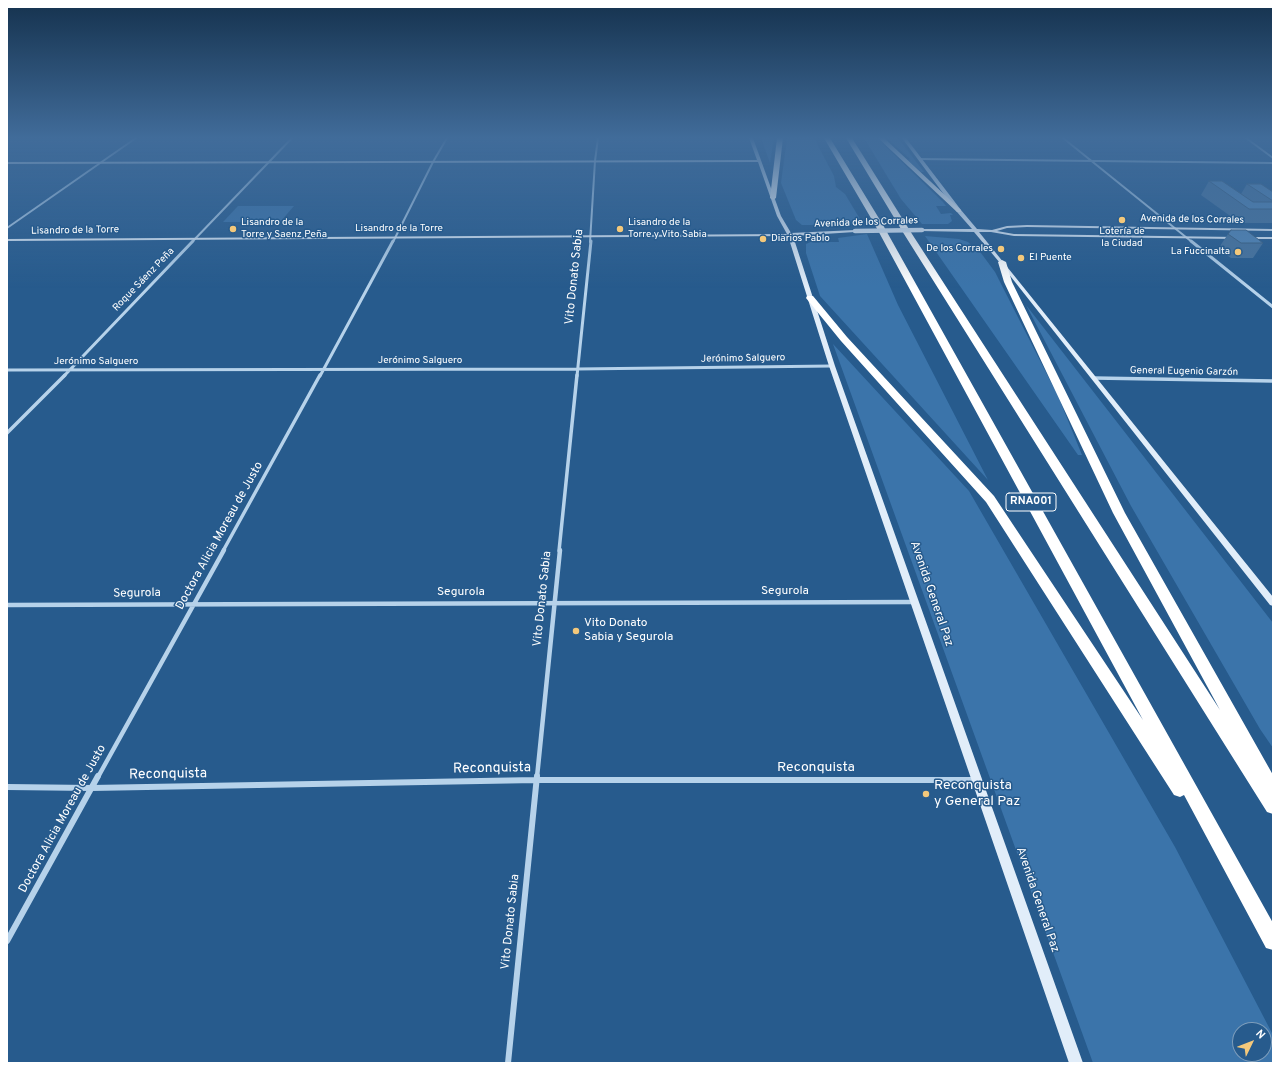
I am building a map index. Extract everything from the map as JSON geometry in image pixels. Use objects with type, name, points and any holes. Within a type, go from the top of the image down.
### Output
[{"type":"highway","points":[[773,198],[774,188]]},
{"type":"highway","name":"RNA001","points":[[857,188],[883,232],[1273,941]]},
{"type":"highway","name":"RNA001","points":[[880,188],[1273,806]]},
{"type":"highway","points":[[933,188],[959,211]]},
{"type":"highway","points":[[1002,262],[1008,282],[1119,513],[1273,791]]},
{"type":"highway","points":[[810,298],[844,339],[990,499],[1232,868]]},
{"type":"street","points":[[7,228],[64,188]]},
{"type":"street","name":"Roque Sáenz Peña","points":[[7,433],[70,370],[243,188]]},
{"type":"street","name":"Doctora Alicia Moreau de Justo","points":[[7,941],[324,369],[395,238],[420,188]]},
{"type":"street","name":"Vito Donato Sabia","points":[[508,1063],[591,237],[594,188]]},
{"type":"street","name":"Avenida General Paz","points":[[769,188],[779,216],[790,235],[832,366],[916,602],[1076,1063]]},
{"type":"street","points":[[942,188],[1273,603]]},
{"type":"street","points":[[1125,188],[1273,307]]},
{"type":"street","name":"Avenida de los Corrales","points":[[991,231],[1014,226],[1273,230]]},
{"type":"street","name":"Avenida de los Corrales","points":[[790,235],[855,231],[975,230],[1014,235],[1273,238]]},
{"type":"street","name":"Lisandro de la Torre","points":[[7,240],[790,235]]},
{"type":"street","name":"Jerónimo Salguero","points":[[7,370],[577,369],[832,366]]},
{"type":"street","name":"General Eugenio Garzón","points":[[1094,378],[1273,381]]},
{"type":"street","name":"Segurola","points":[[7,605],[195,603],[916,602]]},
{"type":"street","name":"Reconquista","points":[[7,787],[91,788],[536,780],[977,780]]},
{"type":"shaded area","points":[[783,188],[837,188],[845,194],[863,224],[802,225],[796,220]]},
{"type":"shaded area","points":[[894,188],[928,188],[946,206],[936,206],[941,214],[951,213],[953,215],[950,215],[952,221],[948,224],[922,224],[901,199]]},
{"type":"shaded area","points":[[238,206],[294,206],[280,222],[223,222]]},
{"type":"shaded area","points":[[867,234],[898,305],[988,480],[820,296],[806,253],[806,244],[818,239],[827,239],[829,242],[839,242],[838,238]]},
{"type":"shaded area","points":[[925,236],[959,239],[968,242],[975,249],[978,249],[995,272],[1058,396],[1082,455],[1078,455]]},
{"type":"shaded area","points":[[1026,305],[1273,623],[1273,748],[1260,729],[1131,506]]},
{"type":"shaded area","points":[[833,344],[969,491],[1175,847],[1266,1022],[1232,1022],[1232,1062],[1272,1062],[1272,1033],[1273,1063],[1093,1063]]},
{"type":"building","points":[[1219,188],[1232,188],[1253,202],[1273,202],[1273,209],[1249,209]]},
{"type":"building","points":[[1253,188],[1267,188],[1273,192],[1273,201]]},
{"type":"building","points":[[1231,230],[1246,230],[1263,243],[1241,243],[1228,234]]},
{"type":"place","name":"Lotería de la Ciudad","points":[[1122,220]]},
{"type":"place","name":"Lisandro de la Torre y Saenz Peña","points":[[233,229]]},
{"type":"place","name":"Lisandro de la Torre y Vito Sabia","points":[[620,229]]},
{"type":"place","name":"Diarios Pablo","points":[[763,239]]},
{"type":"place","name":"De los Corrales","points":[[1001,249]]},
{"type":"place","name":"La Fuccinalta","points":[[1238,252]]},
{"type":"place","name":"El Puente","points":[[1021,258]]},
{"type":"place","name":"Vito Donato Sabia y Segurola","points":[[576,631]]},
{"type":"place","name":"Reconquista y General Paz","points":[[926,794]]}]
